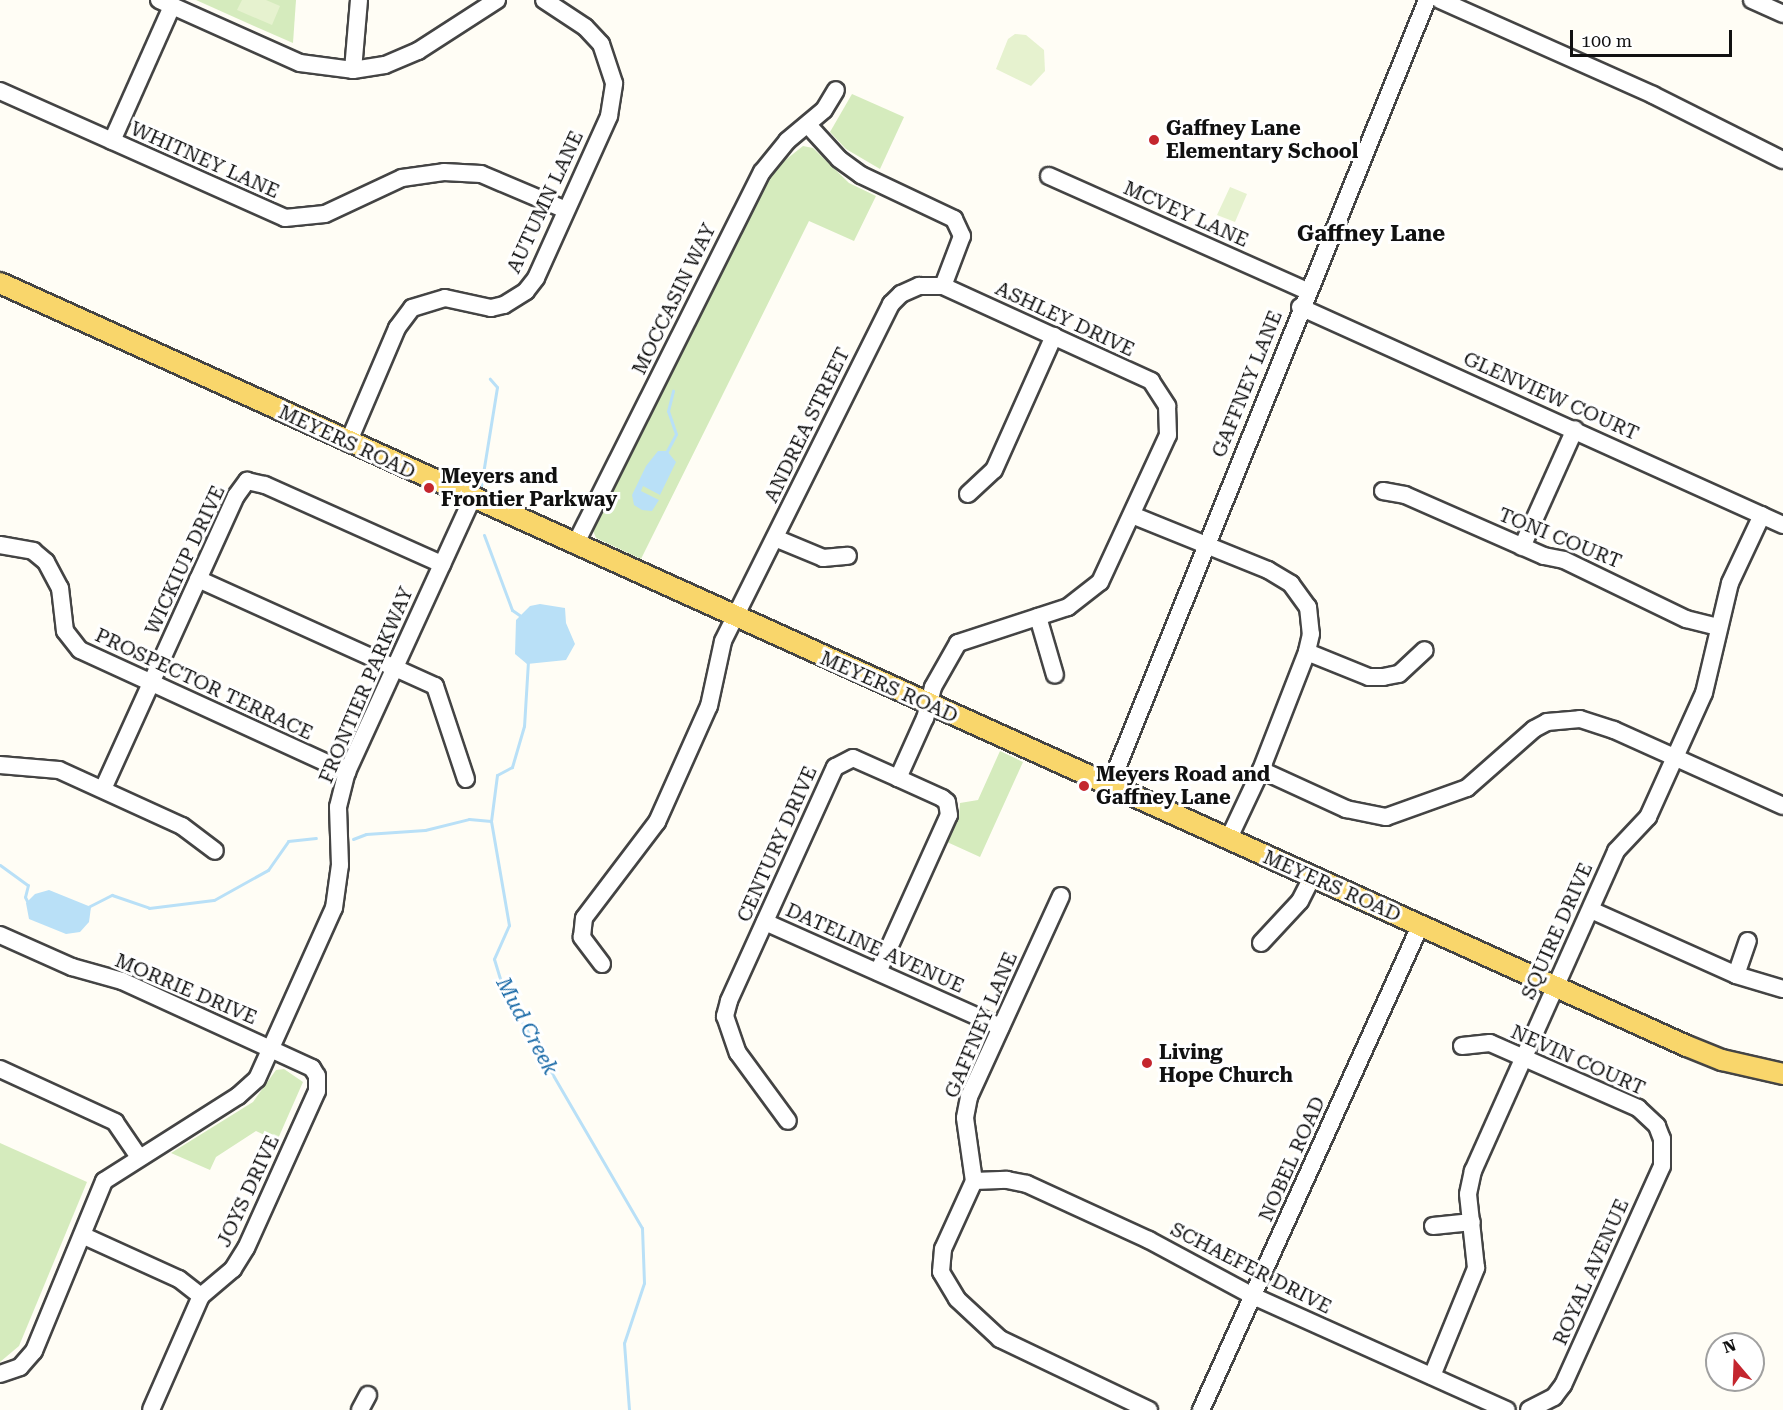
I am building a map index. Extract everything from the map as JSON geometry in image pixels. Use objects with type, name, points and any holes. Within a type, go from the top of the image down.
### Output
[{"type":"main road","name":"MEYERS ROAD","points":[[0,284],[1555,987],[1722,1060],[1783,1074]]},
{"type":"street","points":[[353,70],[359,0]]},
{"type":"street","points":[[112,141],[165,3],[300,63],[353,70],[385,65],[409,56],[497,0]]},
{"type":"street","name":"AUTUMN LANE","points":[[348,443],[397,328],[407,314],[434,299],[456,299],[491,308],[515,299],[536,278],[609,116],[614,83],[609,61],[596,37],[544,0]]},
{"type":"street","name":"GAFFNEY LANE","points":[[1110,785],[1300,307],[1377,128],[1427,0]]},
{"type":"street","points":[[1440,0],[1653,95],[1783,160]]},
{"type":"street","points":[[1752,0],[1783,14]]},
{"type":"street","name":"MOCCASIN WAY","points":[[575,545],[757,181],[773,156],[824,110],[836,90]]},
{"type":"street","name":"WHITNEY LANE","points":[[0,92],[285,218],[325,214],[402,178],[444,172],[481,174],[566,210]]},
{"type":"street","points":[[808,125],[839,159],[861,175],[954,219],[962,236],[943,286]]},
{"type":"street","name":"MCVEY LANE","points":[[1049,176],[1307,291]]},
{"type":"street","name":"ANDREA STREET","points":[[602,964],[584,943],[581,930],[584,918],[657,822],[709,706],[717,657],[735,617],[891,304],[901,294],[919,286],[943,286]]},
{"type":"street","name":"ASHLEY DRIVE","points":[[943,286],[1151,381],[1164,398],[1169,414],[1168,435],[1132,515]]},
{"type":"street","name":"GLENVIEW COURT","points":[[1300,307],[1575,429],[1783,525]]},
{"type":"street","points":[[968,494],[994,470],[1054,336]]},
{"type":"street","points":[[1522,547],[1575,429]]},
{"type":"street","name":"WICKIUP DRIVE","points":[[103,789],[236,496],[247,481],[265,484],[442,564]]},
{"type":"street","name":"TONI COURT","points":[[1383,491],[1406,495],[1522,547],[1564,560],[1686,620],[1718,627]]},
{"type":"street","name":"FRONTIER PARKWAY","points":[[0,1374],[15,1370],[32,1355],[84,1236],[100,1186],[112,1174],[249,1089],[271,1050],[334,908],[340,865],[338,807],[347,772],[472,499]]},
{"type":"street","points":[[878,972],[949,815],[947,802],[942,798],[898,778],[942,667],[958,643],[1068,607],[1092,591],[1108,571],[1132,515],[1206,544],[1291,584],[1308,607],[1311,621],[1307,652],[1261,770],[1228,840]]},
{"type":"street","name":"SQUIRE DRIVE","points":[[1432,1376],[1473,1282],[1476,1253],[1469,1183],[1616,851],[1648,818],[1709,680],[1718,627],[1730,583],[1762,515]]},
{"type":"street","points":[[775,538],[823,558],[848,556]]},
{"type":"street","name":"PROSPECTOR TERRACE","points":[[0,545],[33,551],[46,562],[60,588],[65,631],[80,650],[347,772]]},
{"type":"street","points":[[198,579],[435,686],[466,779]]},
{"type":"street","points":[[1038,617],[1055,675]]},
{"type":"street","points":[[1307,652],[1370,677],[1383,677],[1404,670],[1425,650]]},
{"type":"street","points":[[1261,770],[1346,809],[1375,817],[1402,813],[1461,792],[1534,729],[1547,722],[1580,719],[1675,757],[1783,806]]},
{"type":"street","name":"CENTURY DRIVE","points":[[788,1121],[738,1053],[727,1028],[729,1001],[835,767],[843,760],[853,758],[898,778]]},
{"type":"street","points":[[0,765],[48,767],[103,789],[182,826],[215,851]]},
{"type":"street","points":[[1261,943],[1300,901],[1312,878]]},
{"type":"street","name":"GAFFNEY LANE","points":[[974,1181],[965,1118],[969,1097],[1061,896]]},
{"type":"street","points":[[1591,910],[1736,975],[1783,989]]},
{"type":"street","name":"DATELINE AVENUE","points":[[765,922],[1000,1027]]},
{"type":"street","name":"NOBEL ROAD","points":[[1201,1410],[1420,926]]},
{"type":"street","name":"MORRIE DRIVE","points":[[0,935],[72,967],[122,981],[312,1068],[317,1076]]},
{"type":"street","points":[[1736,975],[1748,941]]},
{"type":"street","name":"NEVIN COURT","points":[[1462,1046],[1490,1043],[1638,1108],[1657,1126],[1662,1139]]},
{"type":"street","points":[[0,1069],[115,1122],[139,1157]]},
{"type":"street","name":"JOYS DRIVE","points":[[151,1410],[201,1296],[240,1259],[317,1090],[317,1076]]},
{"type":"street","name":"ROYAL AVENUE","points":[[1532,1409],[1554,1397],[1563,1385],[1662,1166],[1662,1139]]},
{"type":"street","name":"SCHAEFER DRIVE","points":[[974,1181],[1007,1179],[1027,1184],[1149,1240],[1253,1296],[1507,1410]]},
{"type":"street","points":[[974,1181],[940,1260],[946,1285],[1000,1339],[1149,1410]]},
{"type":"street","points":[[1433,1226],[1472,1222]]},
{"type":"street","points":[[84,1236],[179,1279],[201,1296]]},
{"type":"street","points":[[360,1410],[368,1395]]},
{"type":"green space","points":[[196,0],[296,0],[293,43],[254,26]]},
{"type":"green space","points":[[242,0],[266,0],[280,6],[272,25],[237,10]]},
{"type":"green space","points":[[1015,34],[1026,35],[1044,50],[1045,71],[1031,86],[996,69],[1008,39]]},
{"type":"green space","points":[[852,94],[904,117],[880,169],[846,149],[830,132]]},
{"type":"green space","points":[[803,146],[813,148],[849,183],[876,196],[854,241],[809,221],[641,559],[596,538],[592,528],[774,169]]},
{"type":"green space","points":[[1230,187],[1247,194],[1235,222],[1217,215]]},
{"type":"green space","points":[[1000,751],[1023,762],[980,857],[947,842],[959,817],[960,803],[978,800]]},
{"type":"green space","points":[[284,1069],[303,1082],[277,1141],[256,1131],[216,1157],[210,1170],[171,1153],[253,1102],[276,1070]]},
{"type":"green space","points":[[0,1143],[87,1182],[19,1346],[0,1362]]},
{"type":"water","points":[[658,451],[667,451],[676,462],[660,495],[643,486],[641,491],[659,500],[652,511],[642,510],[634,505],[632,495],[646,466]]},
{"type":"water","points":[[540,604],[565,608],[566,623],[575,644],[566,660],[527,664],[515,654],[516,620],[530,606]]},
{"type":"water","points":[[49,890],[91,907],[89,922],[80,932],[66,934],[29,919],[26,903],[35,894]]},
{"type":"waterway","name":"Mud Creek","points":[[481,486],[497,387],[490,379]]},
{"type":"waterway","points":[[667,451],[676,434],[668,411],[673,391]]},
{"type":"waterway","name":"Mud Creek","points":[[484,535],[512,610],[521,616]]},
{"type":"waterway","name":"Mud Creek","points":[[528,661],[524,726],[512,767],[497,775],[491,821],[509,925],[494,959],[504,991],[642,1228],[644,1283],[624,1343],[629,1410]]},
{"type":"waterway","points":[[353,839],[366,834],[425,830],[469,819],[491,821]]},
{"type":"waterway","points":[[88,907],[112,895],[149,908],[214,900],[268,870],[288,841],[316,838]]},
{"type":"waterway","points":[[0,865],[28,885],[25,897],[28,903]]},
{"type":"place","name":"Gaffney Lane Elementary School","points":[[1154,140]]},
{"type":"place","name":"Meyers and Frontier Parkway","points":[[429,488]]},
{"type":"place","name":"Meyers Road and Gaffney Lane","points":[[1084,786]]},
{"type":"place","name":"Living Hope Church","points":[[1147,1063]]},
{"type":"district","name":"Gaffney Lane","points":[[1371,234]]}]
